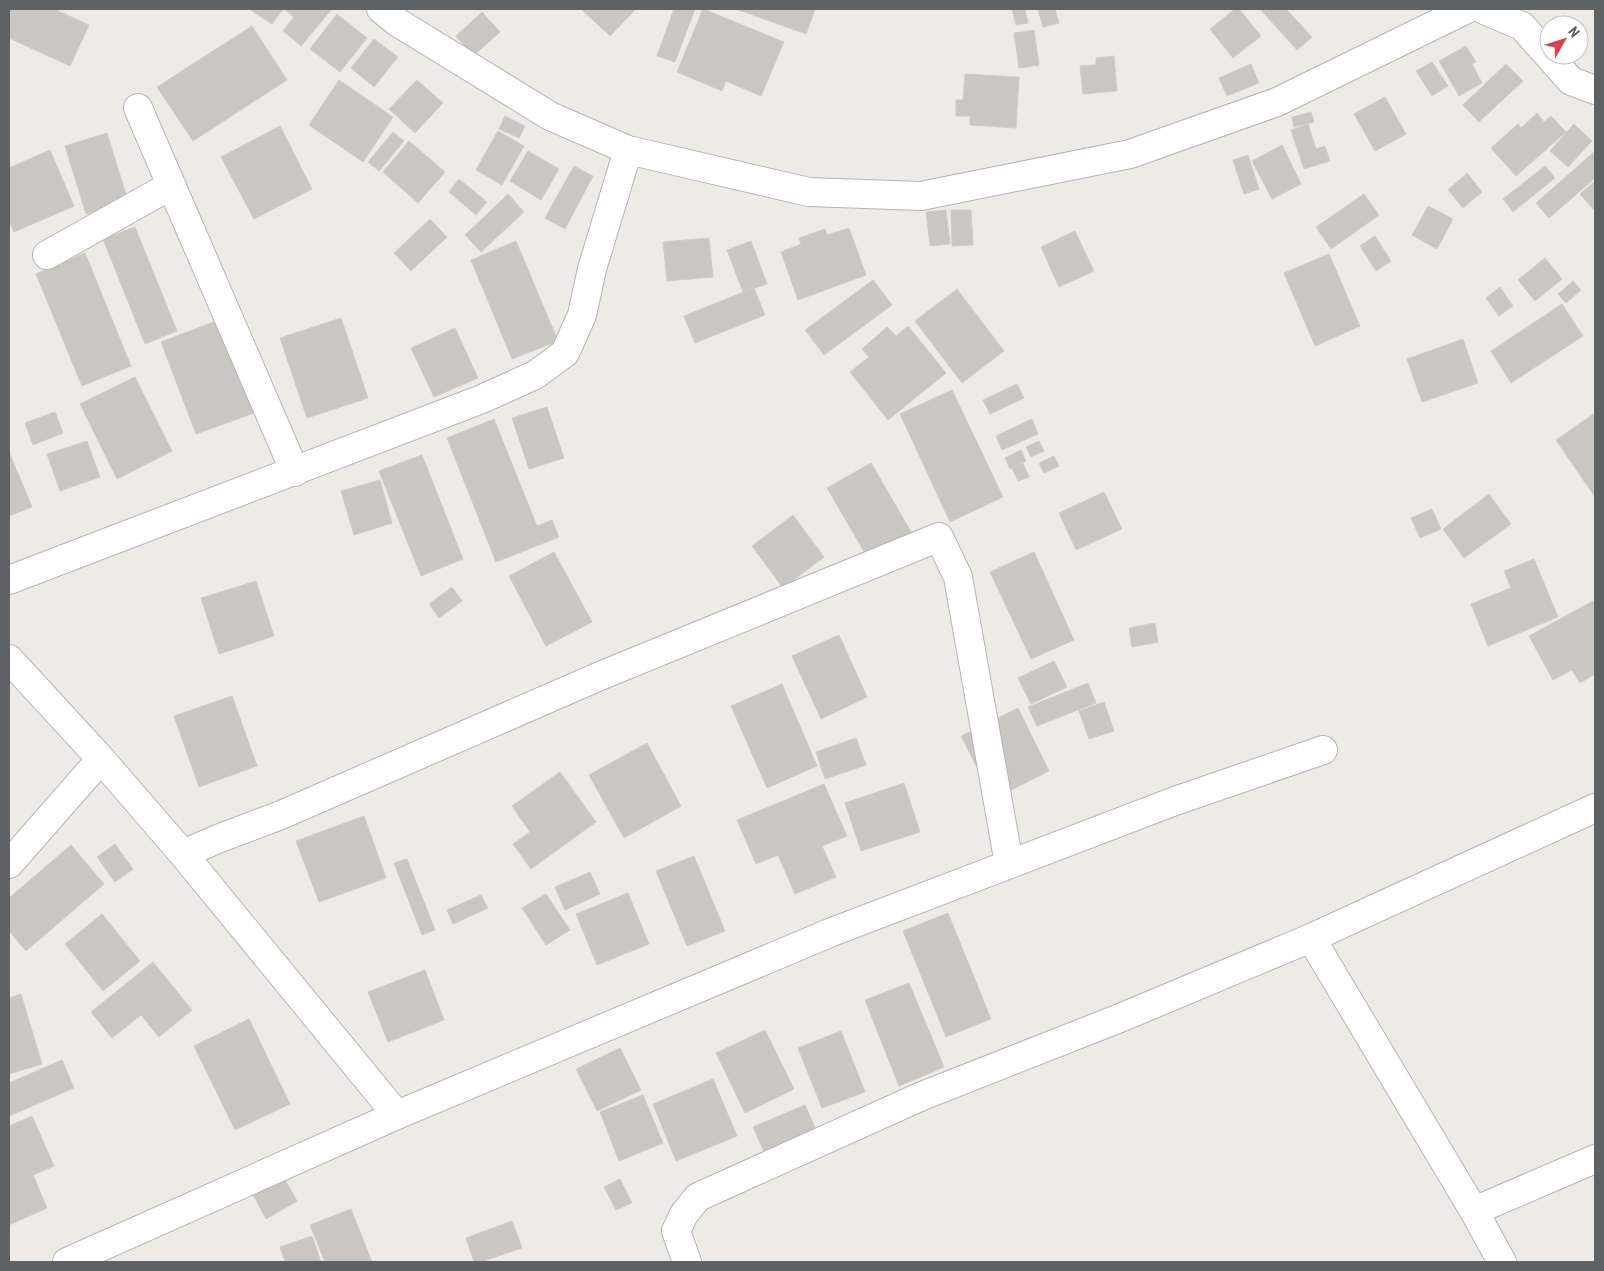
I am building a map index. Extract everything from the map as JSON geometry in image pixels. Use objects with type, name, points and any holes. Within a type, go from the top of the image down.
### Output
[{"type":"street","points":[[395,13],[550,116],[628,150],[809,192],[921,196],[1130,154],[1277,102],[1467,9]]},
{"type":"street","points":[[1482,9],[1522,26],[1583,85],[1595,108]]},
{"type":"street","points":[[138,108],[294,472]]},
{"type":"street","points":[[9,580],[482,399],[535,375],[565,353],[582,315],[592,269],[628,150]]},
{"type":"street","points":[[48,255],[170,186]]},
{"type":"street","points":[[183,854],[281,815],[600,676],[939,537],[958,577],[1009,864]]},
{"type":"street","points":[[9,659],[101,759],[183,854],[397,1115]]},
{"type":"street","points":[[67,1262],[397,1115],[832,932],[1175,801],[1323,750]]},
{"type":"street","points":[[9,864],[101,759]]},
{"type":"street","points":[[688,1262],[676,1231],[684,1214],[698,1197],[922,1096],[1120,1018],[1311,938],[1595,808]]},
{"type":"street","points":[[1311,938],[1474,1211],[1502,1262]]},
{"type":"street","points":[[1474,1211],[1595,1159]]},
{"type":"building","points":[[9,9],[54,9],[89,25],[70,66],[9,38]]},
{"type":"building","points":[[249,9],[283,9],[272,24]]},
{"type":"building","points":[[284,9],[331,10],[301,46],[283,31],[294,17]]},
{"type":"building","points":[[581,9],[636,9],[610,36]]},
{"type":"building","points":[[674,9],[695,9],[675,62],[657,56]]},
{"type":"building","points":[[703,9],[784,42],[761,96],[726,81],[722,91],[677,72]]},
{"type":"building","points":[[736,9],[815,9],[806,34]]},
{"type":"building","points":[[1012,9],[1025,9],[1028,23],[1016,25]]},
{"type":"building","points":[[1038,9],[1055,9],[1059,23],[1043,27]]},
{"type":"building","points":[[1235,9],[1239,9],[1261,36],[1233,58],[1210,29]]},
{"type":"building","points":[[1260,9],[1286,9],[1312,37],[1297,50]]},
{"type":"building","points":[[482,12],[500,32],[473,56],[456,36]]},
{"type":"building","points":[[337,14],[367,38],[340,72],[310,49]]},
{"type":"building","points":[[252,26],[287,80],[193,141],[157,87]]},
{"type":"building","points":[[1034,30],[1039,65],[1019,68],[1014,33]]},
{"type":"building","points":[[374,39],[398,57],[374,87],[351,68]]},
{"type":"building","points":[[1466,46],[1476,62],[1472,64],[1482,83],[1459,96],[1439,61]]},
{"type":"building","points":[[1114,56],[1117,91],[1083,94],[1080,66],[1096,65],[1096,58]]},
{"type":"building","points":[[1432,62],[1448,86],[1432,96],[1416,71]]},
{"type":"building","points":[[1251,64],[1259,83],[1227,96],[1219,78]]},
{"type":"building","points":[[1506,64],[1523,81],[1479,122],[1463,105]]},
{"type":"building","points":[[965,74],[1019,77],[1016,128],[970,125],[970,116],[956,116],[956,100],[963,100]]},
{"type":"building","points":[[339,80],[393,117],[363,162],[309,125]]},
{"type":"building","points":[[417,80],[443,103],[415,133],[389,109]]},
{"type":"building","points":[[1385,97],[1406,134],[1375,151],[1354,114]]},
{"type":"building","points":[[1311,112],[1314,122],[1294,127],[1292,117]]},
{"type":"building","points":[[1537,113],[1544,122],[1551,116],[1566,132],[1516,176],[1491,148],[1518,124],[1521,128]]},
{"type":"building","points":[[505,116],[525,126],[519,138],[499,129]]},
{"type":"building","points":[[1308,124],[1316,149],[1325,146],[1330,161],[1304,169],[1291,130]]},
{"type":"building","points":[[1574,124],[1592,141],[1568,167],[1550,151]]},
{"type":"building","points":[[280,126],[312,189],[254,219],[221,157]]},
{"type":"building","points":[[498,131],[524,146],[502,185],[476,170]]},
{"type":"building","points":[[393,132],[404,141],[379,171],[368,162]]},
{"type":"building","points":[[107,133],[128,201],[86,214],[65,146]]},
{"type":"building","points":[[409,141],[445,172],[418,203],[383,172]]},
{"type":"building","points":[[1282,145],[1301,184],[1272,199],[1252,161]]},
{"type":"building","points":[[50,150],[74,206],[14,232],[9,221],[9,168]]},
{"type":"building","points":[[528,151],[559,169],[541,200],[510,181]]},
{"type":"building","points":[[1595,151],[1595,178],[1549,218],[1536,203]]},
{"type":"building","points":[[1248,155],[1259,189],[1244,194],[1233,160]]},
{"type":"building","points":[[574,166],[593,176],[565,229],[545,218]]},
{"type":"building","points":[[1545,166],[1555,178],[1513,212],[1503,199]]},
{"type":"building","points":[[1467,173],[1482,192],[1463,208],[1448,190]]},
{"type":"building","points":[[459,179],[487,202],[476,215],[449,192]]},
{"type":"building","points":[[1595,181],[1595,209],[1594,210],[1580,194]]},
{"type":"building","points":[[508,194],[524,212],[481,252],[465,235]]},
{"type":"building","points":[[1364,194],[1379,215],[1331,249],[1316,227]]},
{"type":"building","points":[[1428,206],[1453,219],[1437,249],[1412,235]]},
{"type":"building","points":[[946,210],[950,244],[930,246],[926,212]]},
{"type":"building","points":[[951,210],[971,210],[973,245],[952,246]]},
{"type":"building","points":[[430,219],[447,237],[411,271],[394,253]]},
{"type":"building","points":[[135,227],[177,331],[145,344],[103,239]]},
{"type":"building","points":[[849,228],[866,275],[798,300],[781,252],[801,244],[799,238],[825,229],[827,235]]},
{"type":"building","points":[[1075,231],[1094,271],[1059,287],[1041,247]]},
{"type":"building","points":[[1375,236],[1391,261],[1376,271],[1360,246]]},
{"type":"building","points":[[709,238],[713,277],[667,281],[663,242]]},
{"type":"building","points":[[516,241],[558,341],[512,359],[471,260]]},
{"type":"building","points":[[751,241],[767,284],[743,292],[727,250]]},
{"type":"building","points":[[85,253],[131,366],[82,386],[36,274]]},
{"type":"building","points":[[1329,254],[1360,326],[1315,346],[1284,273]]},
{"type":"building","points":[[1545,258],[1562,279],[1535,301],[1518,280]]},
{"type":"building","points":[[873,280],[892,305],[824,355],[805,330]]},
{"type":"building","points":[[1573,281],[1581,290],[1566,303],[1558,294]]},
{"type":"building","points":[[1500,287],[1513,306],[1499,316],[1486,298]]},
{"type":"building","points":[[754,288],[765,315],[695,343],[684,316]]},
{"type":"building","points":[[957,289],[1004,351],[962,383],[915,321]]},
{"type":"building","points":[[1562,304],[1583,336],[1511,383],[1491,351]]},
{"type":"building","points":[[341,318],[368,398],[307,418],[280,338]]},
{"type":"building","points":[[219,320],[254,413],[196,434],[161,342]]},
{"type":"building","points":[[908,326],[946,373],[888,420],[850,372],[869,357],[862,349],[887,327],[896,336]]},
{"type":"building","points":[[455,328],[478,378],[434,397],[411,348]]},
{"type":"building","points":[[1463,339],[1478,383],[1422,402],[1407,359]]},
{"type":"building","points":[[135,377],[172,451],[117,479],[80,404]]},
{"type":"building","points":[[1017,384],[1024,398],[990,414],[983,400]]},
{"type":"building","points":[[952,390],[1003,497],[950,522],[900,414]]},
{"type":"building","points":[[547,407],[564,458],[529,469],[512,418]]},
{"type":"building","points":[[55,412],[63,433],[33,445],[25,423]]},
{"type":"building","points":[[1595,413],[1595,497],[1556,440]]},
{"type":"building","points":[[494,419],[537,526],[552,520],[559,537],[496,562],[447,438]]},
{"type":"building","points":[[1032,419],[1038,434],[1002,450],[996,436]]},
{"type":"building","points":[[87,441],[100,477],[60,491],[47,454]]},
{"type":"building","points":[[1039,441],[1044,451],[1031,457],[1026,447]]},
{"type":"building","points":[[1021,450],[1026,461],[1010,469],[1005,458]]},
{"type":"building","points":[[9,452],[32,507],[9,516]]},
{"type":"building","points":[[422,455],[463,559],[421,576],[379,471]]},
{"type":"building","points":[[1054,456],[1059,466],[1044,473],[1039,463]]},
{"type":"building","points":[[871,463],[913,535],[869,560],[827,488]]},
{"type":"building","points":[[1023,463],[1029,477],[1018,481],[1012,468]]},
{"type":"building","points":[[380,480],[392,523],[354,535],[341,491]]},
{"type":"building","points":[[1104,492],[1122,529],[1076,550],[1059,513]]},
{"type":"building","points":[[1489,494],[1511,524],[1464,558],[1443,529]]},
{"type":"building","points":[[1432,509],[1441,529],[1420,538],[1411,518]]},
{"type":"building","points":[[793,515],[824,557],[783,588],[752,546]]},
{"type":"building","points":[[554,552],[592,622],[546,646],[509,576]]},
{"type":"building","points":[[1034,552],[1074,640],[1031,659],[990,572]]},
{"type":"building","points":[[1534,559],[1558,617],[1488,646],[1471,604],[1511,588],[1504,571]]},
{"type":"building","points":[[256,581],[274,636],[219,654],[201,598]]},
{"type":"building","points":[[452,587],[462,601],[439,618],[429,604]]},
{"type":"building","points":[[1595,600],[1595,674],[1580,683],[1572,670],[1553,680],[1529,636]]},
{"type":"building","points":[[1155,623],[1158,642],[1132,647],[1129,628]]},
{"type":"building","points":[[839,635],[867,697],[821,719],[792,656]]},
{"type":"building","points":[[1054,661],[1067,687],[1031,704],[1018,678]]},
{"type":"building","points":[[1088,683],[1096,703],[1037,726],[1028,707]]},
{"type":"building","points":[[782,684],[817,766],[767,788],[731,706]]},
{"type":"building","points":[[232,696],[257,766],[199,787],[174,716]]},
{"type":"building","points":[[1104,702],[1114,731],[1089,739],[1079,711]]},
{"type":"building","points":[[1018,708],[1049,771],[993,799],[961,736]]},
{"type":"building","points":[[856,738],[866,765],[825,779],[816,752]]},
{"type":"building","points":[[647,743],[681,806],[624,838],[589,775]]},
{"type":"building","points":[[560,772],[596,822],[531,869],[513,844],[530,832],[512,806]]},
{"type":"building","points":[[904,783],[920,832],[861,851],[845,803]]},
{"type":"building","points":[[824,784],[847,836],[822,846],[836,877],[795,894],[778,855],[756,864],[737,820]]},
{"type":"building","points":[[364,816],[386,878],[319,902],[296,841]]},
{"type":"building","points":[[115,844],[133,869],[115,882],[97,857]]},
{"type":"building","points":[[71,845],[104,884],[26,951],[9,931],[9,898]]},
{"type":"building","points":[[694,856],[725,931],[687,946],[656,871]]},
{"type":"building","points":[[407,859],[435,930],[422,935],[394,863]]},
{"type":"building","points":[[590,872],[600,894],[565,910],[555,887]]},
{"type":"building","points":[[628,893],[649,944],[597,965],[576,914]]},
{"type":"building","points":[[546,894],[570,930],[546,945],[522,908]]},
{"type":"building","points":[[481,895],[488,908],[453,924],[447,910]]},
{"type":"building","points":[[948,913],[991,1019],[946,1037],[903,931]]},
{"type":"building","points":[[102,914],[140,961],[103,991],[65,944]]},
{"type":"building","points":[[153,962],[192,1010],[159,1037],[141,1015],[112,1038],[91,1012]]},
{"type":"building","points":[[425,970],[444,1020],[388,1042],[368,992]]},
{"type":"building","points":[[909,983],[944,1067],[899,1086],[865,1000]]},
{"type":"building","points":[[21,994],[42,1064],[9,1074],[9,998]]},
{"type":"building","points":[[249,1019],[290,1104],[235,1130],[194,1046]]},
{"type":"building","points":[[765,1030],[794,1089],[745,1113],[716,1053]]},
{"type":"building","points":[[841,1031],[865,1092],[822,1108],[798,1048]]},
{"type":"building","points":[[620,1048],[641,1090],[597,1111],[576,1069]]},
{"type":"building","points":[[62,1060],[74,1088],[9,1116],[9,1083]]},
{"type":"building","points":[[713,1079],[737,1136],[676,1161],[653,1104]]},
{"type":"building","points":[[643,1095],[663,1143],[619,1161],[600,1112]]},
{"type":"building","points":[[805,1105],[816,1130],[764,1152],[753,1127]]},
{"type":"building","points":[[32,1116],[54,1166],[33,1175],[47,1208],[9,1225],[9,1126]]},
{"type":"building","points":[[283,1176],[297,1201],[266,1219],[252,1193]]},
{"type":"building","points":[[620,1179],[632,1203],[616,1210],[604,1187]]},
{"type":"building","points":[[351,1209],[372,1262],[325,1262],[310,1225]]},
{"type":"building","points":[[512,1221],[522,1248],[481,1262],[474,1262],[466,1238]]},
{"type":"building","points":[[312,1236],[321,1262],[285,1262],[280,1247]]}]
